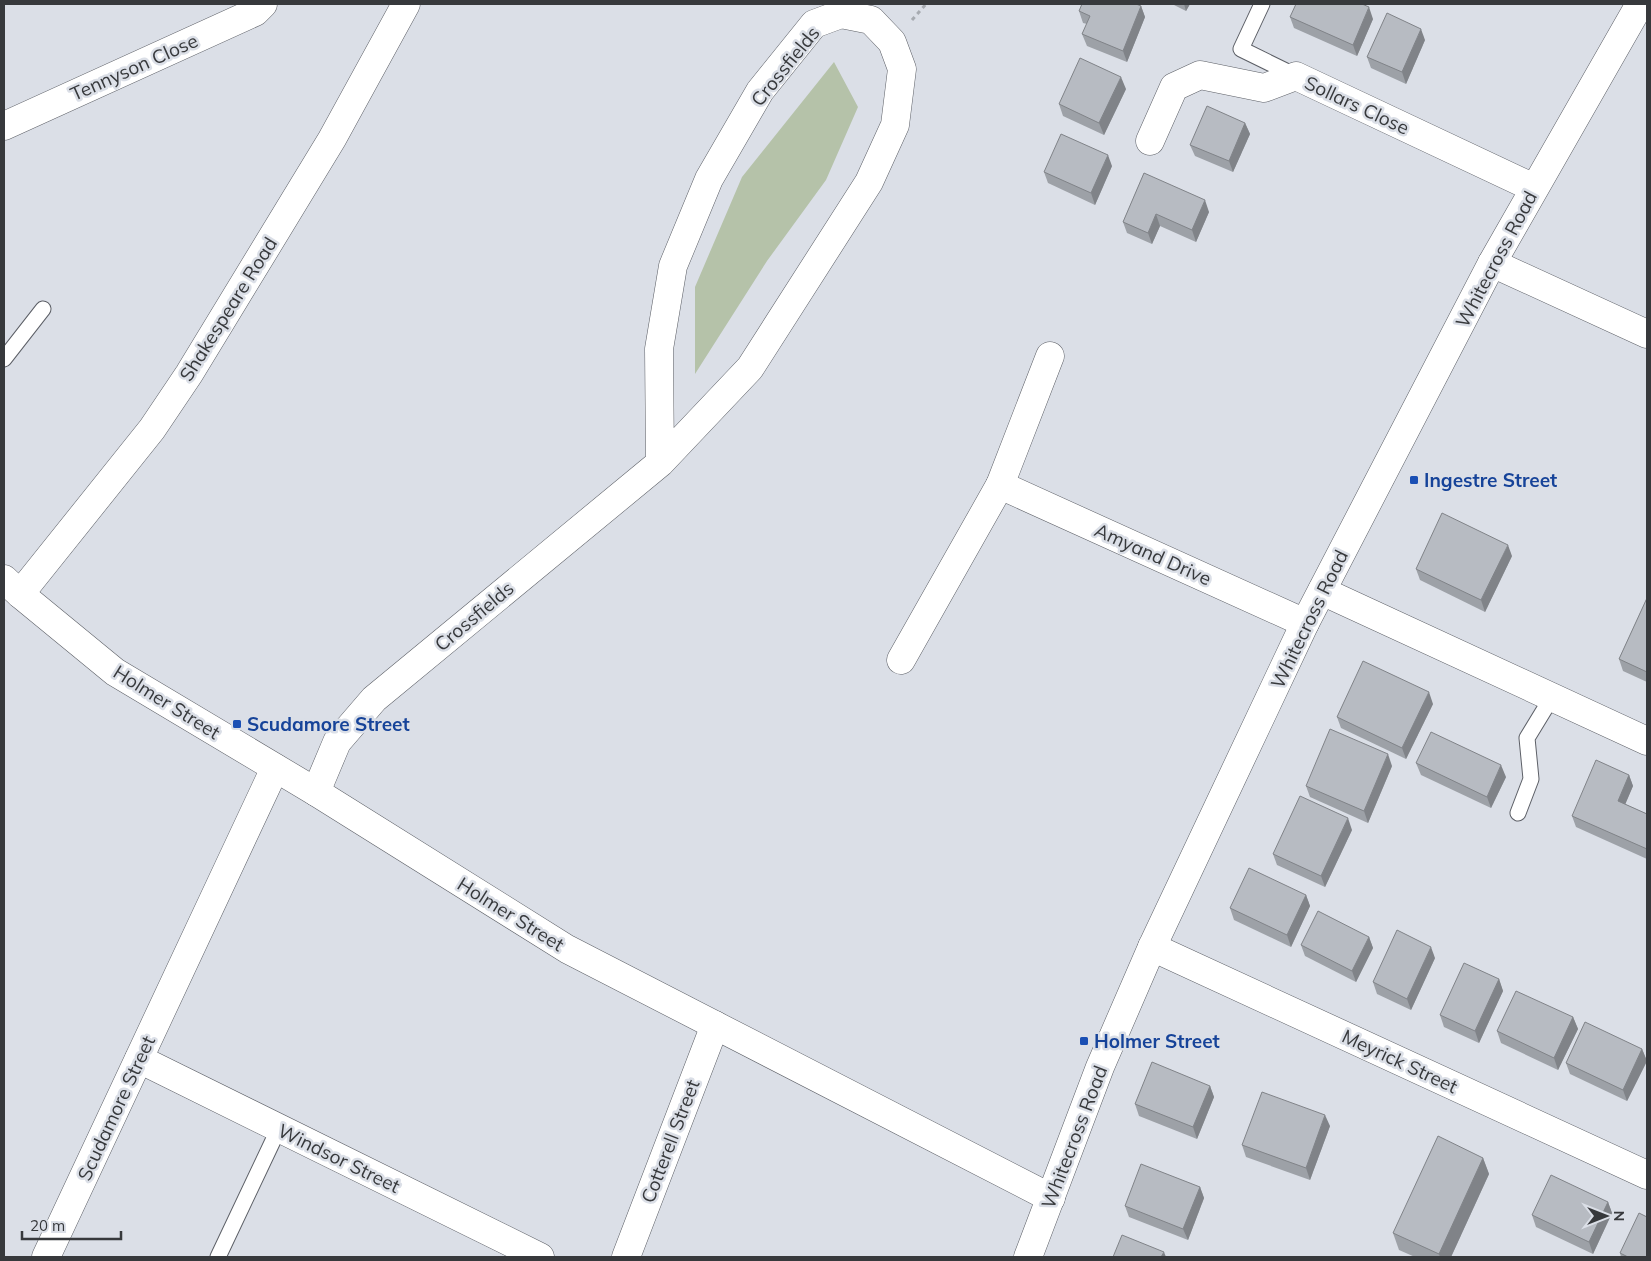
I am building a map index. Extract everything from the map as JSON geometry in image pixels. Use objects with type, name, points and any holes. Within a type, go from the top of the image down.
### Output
[{"type":"main road","name":"Tennyson Close","points":[[4,126],[255,12],[263,4]]},
{"type":"main road","name":"Shakespeare Road","points":[[12,586],[152,429],[189,374],[332,139],[406,4]]},
{"type":"main road","name":"Whitecross Road","points":[[1028,1257],[1100,1067],[1152,947],[1306,623],[1492,263],[1640,4]]},
{"type":"main road","name":"Crossfields","points":[[316,792],[337,742],[374,700],[660,463],[750,368],[869,182],[895,125],[902,69],[892,42],[870,20],[841,14],[814,24],[760,91],[709,179],[673,266],[659,349],[660,463]]},
{"type":"main road","name":"Sollars Close","points":[[1150,141],[1174,87],[1200,75],[1264,88],[1296,76],[1534,188]]},
{"type":"main road","points":[[1492,263],[1647,334]]},
{"type":"main road","points":[[901,660],[1000,485],[1050,356]]},
{"type":"main road","name":"Amyand Drive","points":[[1000,485],[1306,623]]},
{"type":"main road","name":"Holmer Street","points":[[12,586],[115,672],[316,792],[567,949],[1051,1198]]},
{"type":"main road","points":[[1322,591],[1647,741]]},
{"type":"main road","name":"Scudamore Street","points":[[46,1257],[275,768]]},
{"type":"main road","name":"Meyrick Street","points":[[1152,947],[1647,1175]]},
{"type":"main road","name":"Cotterell Street","points":[[626,1257],[715,1025]]},
{"type":"main road","name":"Windsor Street","points":[[139,1058],[540,1257]]},
{"type":"lane","points":[[1262,4],[1241,49],[1296,76]]},
{"type":"lane","points":[[4,359],[43,309]]},
{"type":"lane","points":[[1518,813],[1531,779],[1527,738],[1552,697]]},
{"type":"lane","points":[[218,1257],[279,1128]]},
{"type":"green space","points":[[834,62],[858,107],[826,180],[767,261],[695,374],[695,287],[742,177]]},
{"type":"building","points":[[1082,4],[1136,4],[1141,6],[1123,51],[1082,34],[1090,16],[1079,11]]},
{"type":"building","points":[[1296,4],[1362,4],[1369,7],[1353,45],[1290,17]]},
{"type":"building","points":[[1387,13],[1421,29],[1402,72],[1367,57]]},
{"type":"building","points":[[1080,58],[1121,77],[1099,123],[1059,104]]},
{"type":"building","points":[[1207,106],[1245,123],[1229,161],[1190,145]]},
{"type":"building","points":[[1061,134],[1108,155],[1091,193],[1044,172]]},
{"type":"building","points":[[1144,173],[1205,200],[1192,230],[1156,214],[1148,233],[1123,222]]},
{"type":"building","points":[[1442,513],[1508,545],[1481,600],[1416,569]]},
{"type":"building","points":[[1647,598],[1647,672],[1619,659]]},
{"type":"building","points":[[1363,661],[1429,692],[1402,748],[1337,717]]},
{"type":"building","points":[[1330,729],[1388,754],[1364,811],[1306,786]]},
{"type":"building","points":[[1431,732],[1501,765],[1487,797],[1416,763]]},
{"type":"building","points":[[1596,760],[1629,775],[1618,801],[1647,814],[1647,849],[1572,816]]},
{"type":"building","points":[[1300,796],[1348,818],[1321,876],[1273,854]]},
{"type":"building","points":[[1249,868],[1306,895],[1287,935],[1230,908]]},
{"type":"building","points":[[1318,911],[1369,937],[1352,971],[1301,945]]},
{"type":"building","points":[[1397,930],[1431,947],[1407,999],[1373,982]]},
{"type":"building","points":[[1464,963],[1499,979],[1475,1031],[1440,1015]]},
{"type":"building","points":[[1516,991],[1573,1017],[1554,1058],[1497,1031]]},
{"type":"building","points":[[1585,1022],[1642,1049],[1623,1090],[1566,1063]]},
{"type":"building","points":[[1152,1062],[1210,1086],[1193,1127],[1135,1104]]},
{"type":"building","points":[[1262,1092],[1325,1115],[1306,1168],[1242,1145]]},
{"type":"building","points":[[1438,1136],[1483,1158],[1439,1254],[1393,1233]]},
{"type":"building","points":[[1141,1164],[1200,1187],[1183,1229],[1125,1206]]},
{"type":"building","points":[[1551,1175],[1608,1202],[1589,1242],[1532,1215]]},
{"type":"building","points":[[1639,1213],[1647,1217],[1647,1257],[1628,1257],[1620,1253]]},
{"type":"building","points":[[1122,1235],[1164,1252],[1161,1257],[1113,1257]]},
{"type":"place","name":"Ingestre Street","points":[[1414,480]]},
{"type":"place","name":"Scudamore Street","points":[[237,724]]},
{"type":"place","name":"Holmer Street","points":[[1084,1041]]}]
